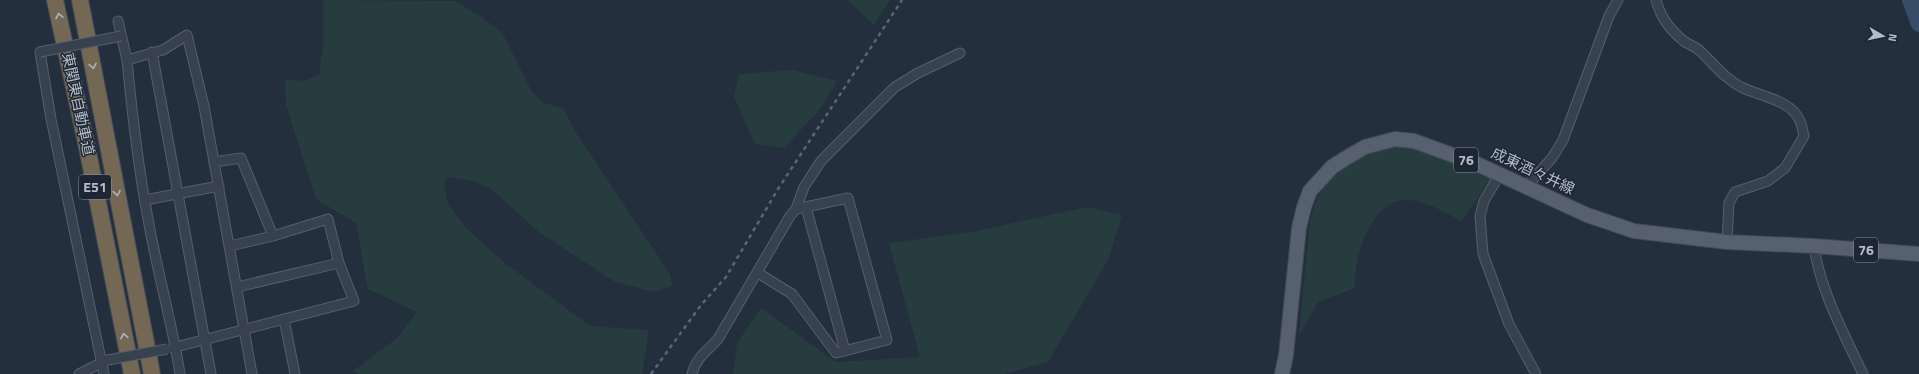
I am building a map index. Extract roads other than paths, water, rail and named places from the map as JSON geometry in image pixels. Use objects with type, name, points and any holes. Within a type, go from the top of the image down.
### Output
[{"type":"highway","name":"東関東自動車道","points":[[55,0],[87,147],[132,374]]},
{"type":"highway","name":"東関東自動車道","points":[[80,0],[152,374]]},
{"type":"main road","name":"成東酒々井線","points":[[1282,374],[1286,355],[1299,228],[1310,191],[1332,167],[1365,146],[1395,139],[1414,141],[1435,147],[1500,174],[1587,215],[1634,231],[1727,242],[1814,246],[1919,254]]},
{"type":"street","points":[[1526,187],[1552,158],[1563,140],[1609,16],[1618,0]]},
{"type":"street","points":[[1656,0],[1660,14],[1672,30],[1685,42],[1699,50],[1722,74],[1741,87],[1773,98],[1793,111],[1800,120],[1804,136],[1785,168],[1768,181],[1735,192],[1729,203],[1727,242]]},
{"type":"street","points":[[118,21],[127,60],[134,135],[145,200],[172,348],[180,374]]},
{"type":"street","points":[[127,60],[163,50],[187,35],[219,186],[252,374]]},
{"type":"street","points":[[104,374],[105,361],[51,119],[40,52],[121,36]]},
{"type":"street","points":[[152,52],[211,374]]},
{"type":"street","points":[[692,374],[694,365],[701,355],[707,351],[718,338],[758,273],[790,216],[796,209],[804,187],[821,161],[895,87],[918,73],[960,53]]},
{"type":"street","points":[[214,162],[241,158],[273,236]]},
{"type":"street","points":[[1500,174],[1484,201],[1480,216],[1483,254],[1509,324],[1536,374]]},
{"type":"street","points":[[145,200],[219,186]]},
{"type":"street","points":[[758,273],[792,294],[836,353],[887,340],[848,198],[796,209]]},
{"type":"street","points":[[806,207],[845,351]]},
{"type":"street","points":[[79,374],[105,361],[172,348],[354,301],[339,263],[328,218],[273,236],[230,246]]},
{"type":"street","points":[[1814,246],[1816,263],[1831,302],[1863,374]]},
{"type":"street","points":[[237,287],[339,263]]},
{"type":"street","points":[[284,319],[295,374]]},
{"type":"waterway","points":[[1910,0],[1919,24]]},
{"type":"railway","points":[[651,374],[701,305],[726,277],[778,189],[902,0]]}]
